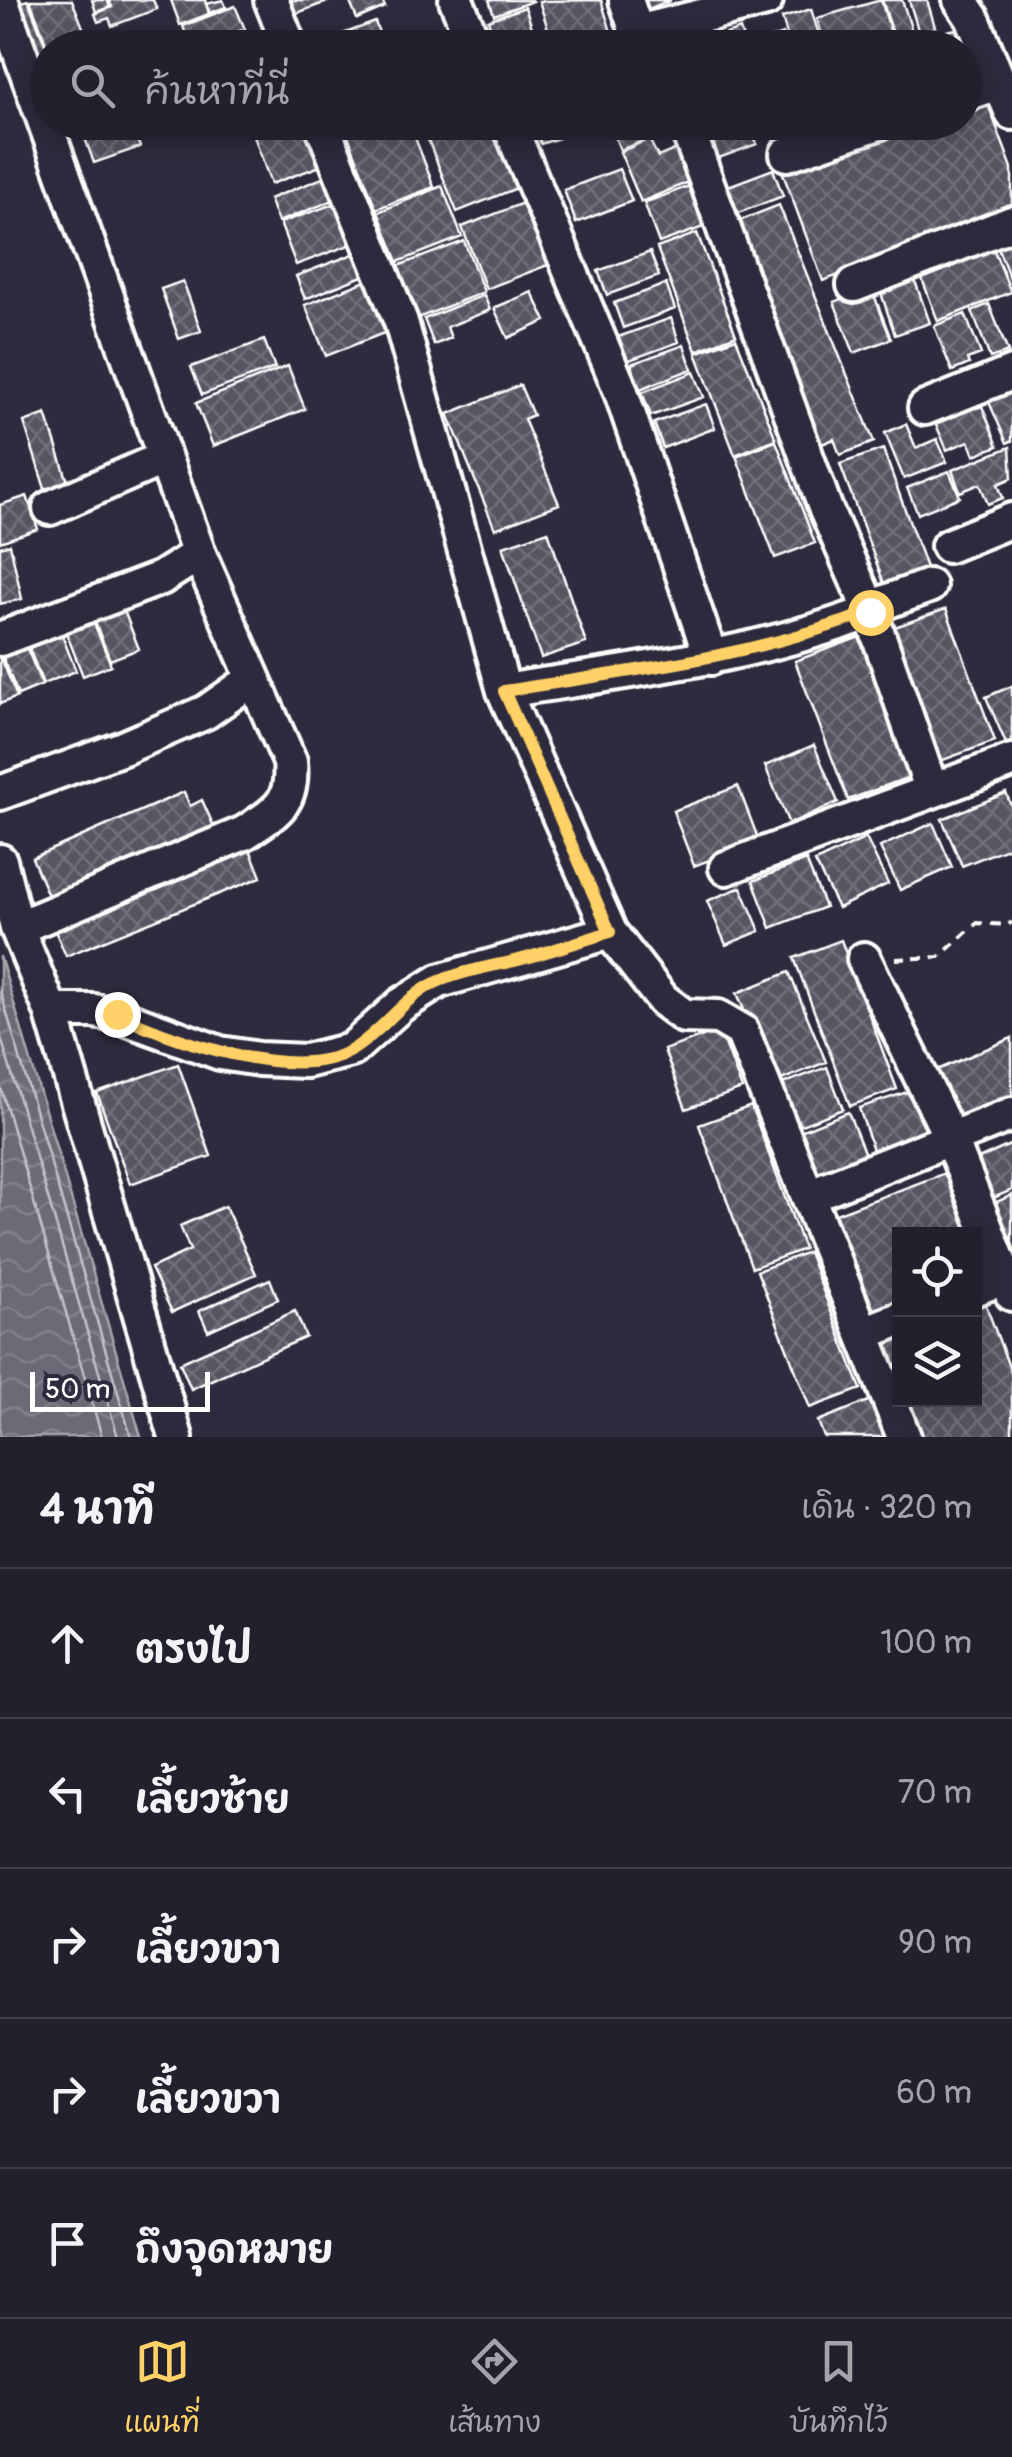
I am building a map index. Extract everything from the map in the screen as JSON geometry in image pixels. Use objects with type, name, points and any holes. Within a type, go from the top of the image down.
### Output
[{"type":"street","points":[[1,0],[30,81]]},
{"type":"street","points":[[271,0],[283,30]]},
{"type":"street","points":[[456,0],[468,30]]},
{"type":"street","points":[[626,0],[642,30]]},
{"type":"street","points":[[677,30],[766,0]]},
{"type":"street","points":[[960,0],[978,30]]},
{"type":"street","points":[[982,37],[1005,83]]},
{"type":"street","points":[[17,928],[244,833],[276,812],[292,782],[290,762],[199,554],[51,140]]},
{"type":"street","points":[[327,140],[401,322],[504,691],[610,932],[663,1000],[684,1016],[718,1017],[742,1031],[904,1437]]},
{"type":"street","points":[[516,140],[620,389],[711,658]]},
{"type":"street","points":[[692,140],[826,510],[870,610],[932,791]]},
{"type":"street","points":[[787,154],[828,140]]},
{"type":"street","points":[[854,285],[1012,223]]},
{"type":"street","points":[[925,408],[1012,373]]},
{"type":"street","points":[[50,508],[164,458]]},
{"type":"street","points":[[948,546],[1012,520]]},
{"type":"street","points":[[0,639],[161,578],[199,554]]},
{"type":"street","points":[[504,691],[711,658],[794,639],[929,586]]},
{"type":"street","points":[[0,793],[124,748],[206,712],[254,679]]},
{"type":"street","points":[[726,868],[1012,762]]},
{"type":"street","points":[[0,861],[17,928],[51,1011],[176,1437]]},
{"type":"street","points":[[51,1011],[117,1014],[220,1052],[306,1061],[351,1050],[401,1006],[439,981],[610,932]]},
{"type":"street","points":[[864,960],[950,1138],[1001,1284]]},
{"type":"street","points":[[808,1196],[1012,1114]]},
{"type":"street","points":[[864,1333],[892,1322]]},
{"type":"path","points":[[864,960],[939,957],[977,923],[1012,922]]},
{"type":"water","points":[[0,956],[141,1437],[0,1437]]},
{"type":"building","points":[[28,0],[40,30],[30,30],[30,53],[11,5]]},
{"type":"building","points":[[30,0],[72,0],[84,30],[41,30]]},
{"type":"building","points":[[92,0],[107,0],[110,7],[96,12]]},
{"type":"building","points":[[109,0],[153,0],[157,9],[112,26],[109,18],[98,22],[95,14],[112,7]]},
{"type":"building","points":[[171,0],[205,0],[209,14],[180,25]]},
{"type":"building","points":[[223,0],[226,7],[210,13],[206,4]]},
{"type":"building","points":[[292,0],[332,0],[284,18],[279,5]]},
{"type":"building","points":[[349,0],[382,0],[385,7],[357,19]]},
{"type":"building","points":[[489,0],[532,0],[533,1],[494,15]]},
{"type":"building","points":[[601,0],[610,30],[548,30],[539,1]]},
{"type":"building","points":[[643,0],[671,0],[646,10]]},
{"type":"building","points":[[881,0],[890,30],[821,30],[817,18]]},
{"type":"building","points":[[882,0],[902,0],[912,30],[892,30]]},
{"type":"building","points":[[909,0],[927,0],[935,27],[918,30]]},
{"type":"building","points":[[235,6],[245,29],[184,30],[183,26]]},
{"type":"building","points":[[525,7],[533,30],[491,30],[488,20]]},
{"type":"building","points":[[811,9],[817,30],[786,30],[782,18]]},
{"type":"building","points":[[375,22],[378,30],[353,30]]},
{"type":"building","points":[[985,96],[1012,168],[1012,211],[823,281],[782,171],[865,140],[982,140]]},
{"type":"building","points":[[86,140],[137,140],[140,147],[94,163]]},
{"type":"building","points":[[255,140],[321,140],[329,163],[271,184]]},
{"type":"building","points":[[350,140],[416,140],[434,187],[376,209]]},
{"type":"building","points":[[428,140],[503,140],[522,186],[457,212]]},
{"type":"building","points":[[616,140],[645,140],[620,150]]},
{"type":"building","points":[[647,140],[658,157],[684,146],[698,178],[641,202],[620,152]]},
{"type":"building","points":[[712,140],[755,140],[757,144],[719,158]]},
{"type":"building","points":[[619,169],[632,201],[576,223],[564,190]]},
{"type":"building","points":[[773,169],[783,196],[733,215],[723,188]]},
{"type":"building","points":[[335,173],[344,196],[278,222],[269,199]]},
{"type":"building","points":[[697,183],[712,224],[659,243],[644,203]]},
{"type":"building","points":[[442,186],[462,237],[398,262],[378,212]]},
{"type":"building","points":[[533,199],[558,261],[486,289],[462,227]]},
{"type":"building","points":[[345,200],[360,241],[296,265],[280,223]]},
{"type":"building","points":[[779,205],[874,442],[840,455],[834,439],[817,446],[729,225]]},
{"type":"building","points":[[1012,231],[1012,284],[993,236]]},
{"type":"building","points":[[697,233],[736,335],[696,351],[657,248]]},
{"type":"building","points":[[464,241],[484,292],[418,318],[398,266]]},
{"type":"building","points":[[993,248],[1011,292],[938,321],[922,279],[952,267],[948,255]]},
{"type":"building","points":[[361,251],[370,273],[305,299],[296,276]]},
{"type":"building","points":[[650,252],[659,276],[607,295],[598,271]]},
{"type":"building","points":[[911,270],[930,323],[895,335],[877,281]]},
{"type":"building","points":[[373,278],[394,329],[326,356],[305,305]]},
{"type":"building","points":[[183,281],[201,331],[179,339],[161,289]]},
{"type":"building","points":[[666,284],[675,309],[623,328],[614,303]]},
{"type":"building","points":[[871,287],[891,339],[854,353],[834,302]]},
{"type":"building","points":[[532,292],[546,321],[508,338],[494,308]]},
{"type":"building","points":[[484,295],[490,310],[447,327],[451,338],[434,345],[424,319]]},
{"type":"building","points":[[989,304],[1008,352],[990,358],[972,311]]},
{"type":"building","points":[[965,314],[981,354],[952,371],[934,326]]},
{"type":"building","points":[[671,318],[679,342],[627,361],[618,337]]},
{"type":"building","points":[[736,338],[776,439],[735,455],[696,353]]},
{"type":"building","points":[[264,340],[275,368],[202,395],[191,367]]},
{"type":"building","points":[[684,345],[692,369],[640,389],[631,364]]},
{"type":"building","points":[[288,366],[305,409],[213,446],[196,403]]},
{"type":"building","points":[[694,372],[704,397],[651,416],[642,392]]},
{"type":"building","points":[[520,385],[533,415],[524,419],[559,504],[495,529],[448,414]]},
{"type":"building","points":[[1012,389],[1012,441],[1007,443],[985,393]]},
{"type":"building","points":[[972,396],[977,408],[982,406],[998,446],[975,455],[969,441],[947,450],[931,413]]},
{"type":"building","points":[[706,404],[715,428],[663,448],[654,423]]},
{"type":"building","points":[[46,414],[68,482],[45,489],[24,422]]},
{"type":"building","points":[[906,424],[916,448],[937,439],[947,462],[904,479],[885,433]]},
{"type":"building","points":[[776,441],[815,543],[775,558],[736,456]]},
{"type":"building","points":[[1010,447],[1012,478],[998,484],[1003,498],[988,504],[980,484],[960,492],[952,470]]},
{"type":"building","points":[[883,449],[928,573],[886,589],[840,464]]},
{"type":"building","points":[[949,471],[960,497],[918,514],[907,488]]},
{"type":"building","points":[[27,496],[38,529],[0,542],[0,505]]},
{"type":"building","points":[[548,531],[586,643],[541,658],[503,546]]},
{"type":"building","points":[[10,544],[22,599],[0,604],[0,547]]},
{"type":"building","points":[[119,598],[139,649],[110,660],[90,610]]},
{"type":"building","points":[[946,609],[995,741],[935,763],[886,630]]},
{"type":"building","points":[[89,611],[111,665],[83,676],[62,622]]},
{"type":"building","points":[[56,620],[76,671],[43,684],[23,633]]},
{"type":"building","points":[[22,636],[42,685],[18,695],[0,650]]},
{"type":"building","points":[[860,637],[912,776],[848,800],[795,661]]},
{"type":"building","points":[[0,655],[17,697],[0,704]]},
{"type":"building","points":[[1012,686],[1012,744],[1007,746],[986,697]]},
{"type":"building","points":[[814,745],[838,802],[789,824],[765,766]]},
{"type":"building","points":[[738,786],[759,841],[694,866],[673,811]]},
{"type":"building","points":[[184,792],[190,806],[202,800],[215,829],[50,900],[32,858]]},
{"type":"building","points":[[1006,793],[1012,808],[1012,846],[962,866],[942,819]]},
{"type":"building","points":[[933,823],[952,867],[900,890],[880,847]]},
{"type":"building","points":[[866,838],[888,884],[838,908],[815,862]]},
{"type":"building","points":[[246,839],[261,877],[66,956],[50,919]]},
{"type":"building","points":[[806,860],[825,907],[771,928],[753,881]]},
{"type":"building","points":[[741,887],[760,931],[726,945],[707,901]]},
{"type":"building","points":[[841,940],[897,1089],[850,1106],[794,958]]},
{"type":"building","points":[[789,972],[826,1062],[774,1083],[737,993]]},
{"type":"building","points":[[720,1030],[742,1089],[686,1109],[664,1050]]},
{"type":"building","points":[[1012,1038],[1012,1095],[956,1119],[935,1071]]},
{"type":"building","points":[[178,1064],[211,1156],[130,1184],[97,1093]]},
{"type":"building","points":[[827,1067],[843,1109],[799,1126],[782,1084]]},
{"type":"building","points":[[913,1090],[928,1135],[874,1153],[859,1108]]},
{"type":"building","points":[[751,1106],[804,1249],[752,1268],[699,1125]]},
{"type":"building","points":[[848,1112],[866,1157],[817,1175],[800,1131]]},
{"type":"building","points":[[1012,1144],[1012,1190],[991,1199],[974,1161]]},
{"type":"building","points":[[945,1173],[966,1227],[892,1227],[892,1313],[877,1318],[833,1215]]},
{"type":"building","points":[[1012,1195],[1012,1247],[992,1204]]},
{"type":"building","points":[[225,1206],[256,1274],[172,1312],[151,1268],[190,1250],[180,1226]]},
{"type":"building","points":[[808,1252],[861,1389],[810,1408],[757,1271]]},
{"type":"building","points":[[270,1279],[278,1299],[208,1331],[199,1311]]},
{"type":"building","points":[[982,1301],[1012,1375],[1012,1437],[913,1437],[902,1407],[982,1407]]},
{"type":"building","points":[[295,1311],[306,1337],[191,1389],[180,1363]]},
{"type":"building","points":[[892,1334],[892,1380],[877,1339]]},
{"type":"building","points":[[871,1400],[886,1437],[824,1437],[818,1421]]},
{"type":"route","points":[[117,1014],[220,1052],[306,1061],[351,1050],[401,1006],[439,981],[610,932],[504,691],[711,658],[794,639],[870,612]]}]
